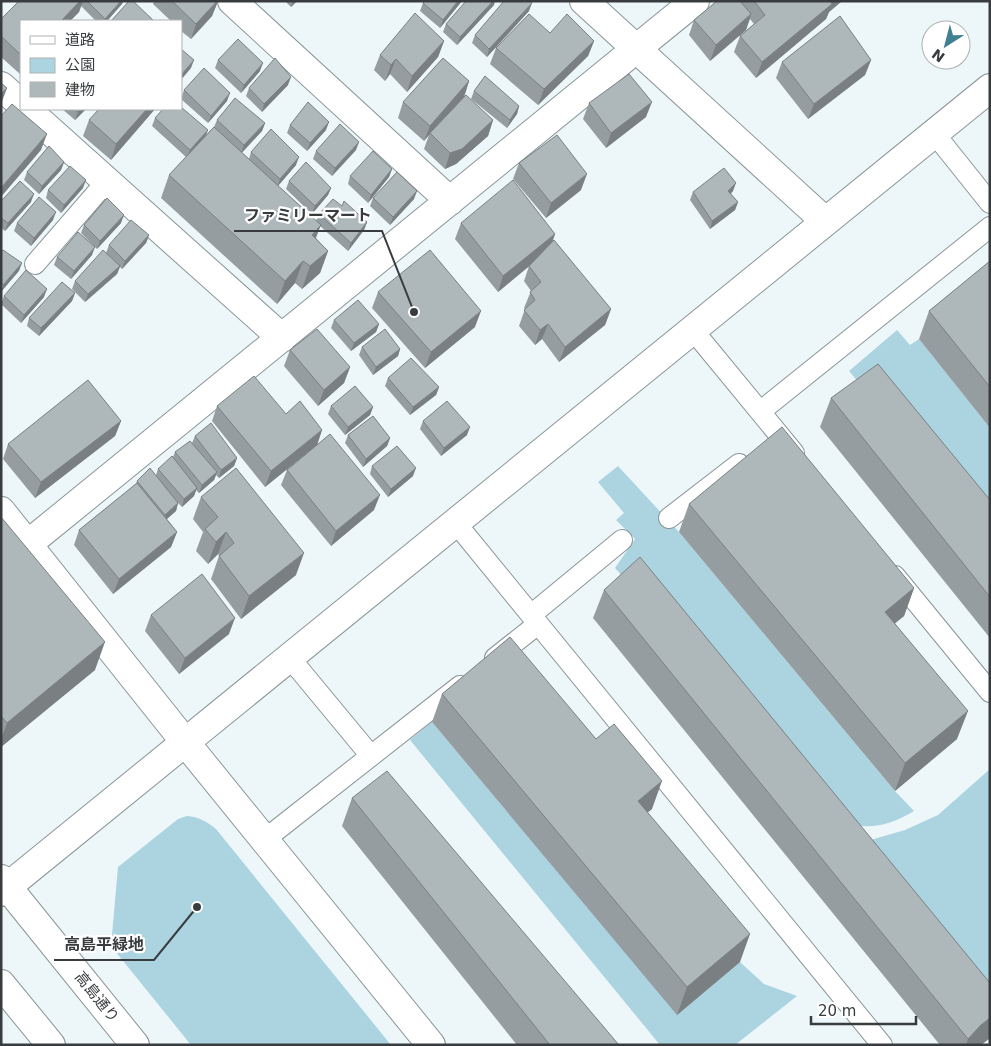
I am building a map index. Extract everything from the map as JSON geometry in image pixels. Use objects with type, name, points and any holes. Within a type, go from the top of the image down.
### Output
[{"type":"street","points":[[232,1],[450,201]]},
{"type":"street","points":[[584,1],[825,221]]},
{"type":"street","points":[[28,544],[695,1]]},
{"type":"street","points":[[1,86],[20,103]]},
{"type":"street","points":[[3,886],[185,742],[990,88]]},
{"type":"street","points":[[27,110],[282,338]]},
{"type":"street","points":[[1,511],[185,742],[431,1045]]},
{"type":"street","name":"高島通り","points":[[3,886],[135,1045]]},
{"type":"street","points":[[1,984],[51,1045]]},
{"type":"lane","points":[[934,133],[990,203]]},
{"type":"lane","points":[[34,264],[107,182]]},
{"type":"lane","points":[[761,411],[990,227]]},
{"type":"lane","points":[[692,329],[761,411],[766,444]]},
{"type":"lane","points":[[766,444],[803,464]]},
{"type":"lane","points":[[669,518],[766,444]]},
{"type":"lane","points":[[455,522],[882,1045]]},
{"type":"lane","points":[[264,840],[371,756],[534,620],[622,540]]},
{"type":"lane","points":[[884,563],[990,692]]},
{"type":"lane","points":[[289,657],[371,756]]},
{"type":"green space","points":[[897,330],[910,345],[919,339],[990,428],[990,540],[849,371]]},
{"type":"green space","points":[[618,466],[679,532],[895,791],[914,811],[897,820],[880,825],[844,824],[615,568],[635,539],[616,520],[624,513],[598,482]]},
{"type":"green space","points":[[432,722],[677,1014],[740,962],[764,984],[797,996],[735,1045],[660,1045],[410,740]]},
{"type":"green space","points":[[990,769],[990,1023],[856,860],[860,843],[905,830],[938,815]]},
{"type":"green space","points":[[187,816],[202,820],[216,829],[391,1045],[191,1045],[111,946],[118,867],[178,819]]},
{"type":"building","points":[[19,1],[80,1],[62,20],[20,20],[20,54],[1,36],[1,19]]},
{"type":"building","points":[[87,1],[121,1],[105,19]]},
{"type":"building","points":[[129,1],[133,1],[153,20],[112,20]]},
{"type":"building","points":[[172,1],[217,1],[196,24]]},
{"type":"building","points":[[425,1],[458,1],[443,20],[423,3]]},
{"type":"building","points":[[466,1],[493,1],[460,37],[446,24]]},
{"type":"building","points":[[504,1],[530,1],[532,3],[489,49],[475,35]]},
{"type":"building","points":[[717,1],[740,1],[751,14],[716,45],[694,20]]},
{"type":"building","points":[[754,1],[830,1],[832,4],[762,62],[740,36],[765,15]]},
{"type":"building","points":[[415,13],[444,41],[412,76],[396,59],[391,65],[380,55]]},
{"type":"building","points":[[529,14],[550,33],[567,14],[594,41],[544,89],[496,48]]},
{"type":"building","points":[[840,16],[871,60],[814,104],[782,62]]},
{"type":"building","points":[[238,39],[263,63],[244,85],[218,60]]},
{"type":"building","points":[[182,50],[194,60],[182,74]]},
{"type":"building","points":[[275,58],[291,77],[264,104],[249,88]]},
{"type":"building","points":[[443,58],[469,81],[430,126],[403,102]]},
{"type":"building","points":[[204,68],[230,93],[211,116],[184,90]]},
{"type":"building","points":[[629,74],[652,102],[611,133],[589,103]]},
{"type":"building","points":[[485,76],[519,106],[510,120],[474,91]]},
{"type":"building","points":[[1,83],[7,88],[1,94]]},
{"type":"building","points":[[466,95],[493,120],[462,149],[450,153],[430,133]]},
{"type":"building","points":[[235,98],[265,123],[244,145],[217,120]]},
{"type":"building","points":[[308,102],[329,122],[310,143],[290,125]]},
{"type":"building","points":[[12,104],[47,134],[1,188],[1,116]]},
{"type":"building","points":[[182,108],[208,130],[190,150],[155,118],[162,110],[182,110]]},
{"type":"building","points":[[98,110],[146,110],[116,144],[89,120]]},
{"type":"building","points":[[340,124],[359,142],[335,168],[316,151]]},
{"type":"building","points":[[214,127],[321,225],[312,235],[328,251],[310,266],[303,261],[285,281],[169,175]]},
{"type":"building","points":[[271,129],[299,157],[280,179],[251,152]]},
{"type":"building","points":[[557,135],[587,174],[551,203],[519,163]]},
{"type":"building","points":[[49,146],[64,162],[42,186],[27,172]]},
{"type":"building","points":[[373,151],[392,169],[371,195],[350,176]]},
{"type":"building","points":[[306,162],[331,188],[315,206],[289,181]]},
{"type":"building","points":[[70,166],[86,180],[64,205],[48,190]]},
{"type":"building","points":[[724,168],[736,183],[728,191],[738,202],[712,221],[693,192]]},
{"type":"building","points":[[397,172],[417,191],[393,217],[373,198]]},
{"type":"building","points":[[513,180],[555,234],[503,276],[461,223]]},
{"type":"building","points":[[20,181],[34,194],[8,223],[1,218],[1,201]]},
{"type":"building","points":[[39,197],[56,212],[34,238],[17,223]]},
{"type":"building","points":[[107,198],[124,215],[100,241],[84,225]]},
{"type":"building","points":[[333,199],[342,206],[344,201],[367,222],[351,243],[319,214]]},
{"type":"building","points":[[131,220],[149,235],[125,261],[109,245]]},
{"type":"building","points":[[78,232],[95,247],[74,271],[57,257]]},
{"type":"building","points":[[554,240],[611,309],[565,347],[548,324],[540,330],[524,310],[535,300],[530,292],[541,282],[529,266]]},
{"type":"building","points":[[3,250],[22,263],[3,285],[1,284],[1,252]]},
{"type":"building","points":[[103,250],[120,266],[88,294],[75,281]]},
{"type":"building","points":[[430,250],[481,311],[431,352],[378,292]]},
{"type":"building","points":[[990,261],[990,387],[929,311]]},
{"type":"building","points":[[26,270],[47,289],[24,315],[4,296]]},
{"type":"building","points":[[62,282],[75,293],[41,328],[29,318]]},
{"type":"building","points":[[358,300],[379,324],[354,343],[334,320]]},
{"type":"building","points":[[317,329],[350,367],[324,390],[290,350]]},
{"type":"building","points":[[385,329],[400,349],[376,367],[362,347]]},
{"type":"building","points":[[411,358],[439,387],[413,407],[388,378]]},
{"type":"building","points":[[878,364],[990,500],[990,597],[831,398]]},
{"type":"building","points":[[254,376],[286,414],[300,401],[322,430],[271,471],[217,406]]},
{"type":"building","points":[[88,380],[121,421],[41,482],[8,444]]},
{"type":"building","points":[[355,386],[373,407],[348,427],[331,406]]},
{"type":"building","points":[[447,401],[470,427],[444,448],[423,421]]},
{"type":"building","points":[[373,416],[390,438],[366,459],[348,435]]},
{"type":"building","points":[[211,423],[237,458],[221,470],[195,436]]},
{"type":"building","points":[[782,427],[914,588],[885,612],[968,711],[905,763],[689,504]]},
{"type":"building","points":[[330,434],[380,495],[336,531],[287,470]]},
{"type":"building","points":[[190,441],[217,472],[202,485],[175,452]]},
{"type":"building","points":[[397,446],[416,468],[391,489],[372,466]]},
{"type":"building","points":[[172,456],[197,488],[184,499],[158,469]]},
{"type":"building","points":[[150,468],[178,503],[165,515],[137,481]]},
{"type":"building","points":[[236,468],[304,553],[249,596],[219,556],[234,543],[226,532],[216,542],[205,529],[218,517],[201,497]]},
{"type":"building","points":[[137,483],[177,532],[119,579],[79,530]]},
{"type":"building","points":[[1,517],[105,642],[7,723],[1,716]]},
{"type":"building","points":[[640,557],[990,983],[990,1018],[968,1039],[604,590]]},
{"type":"building","points":[[202,574],[235,618],[185,658],[151,615]]},
{"type":"building","points":[[510,637],[596,739],[614,724],[662,781],[638,801],[750,934],[687,987],[442,694]]},
{"type":"building","points":[[387,771],[619,1045],[550,1045],[352,798]]},
{"type":"place","name":"ファミリーマート","points":[[414,312]]},
{"type":"place","name":"高島平緑地","points":[[197,907]]}]
